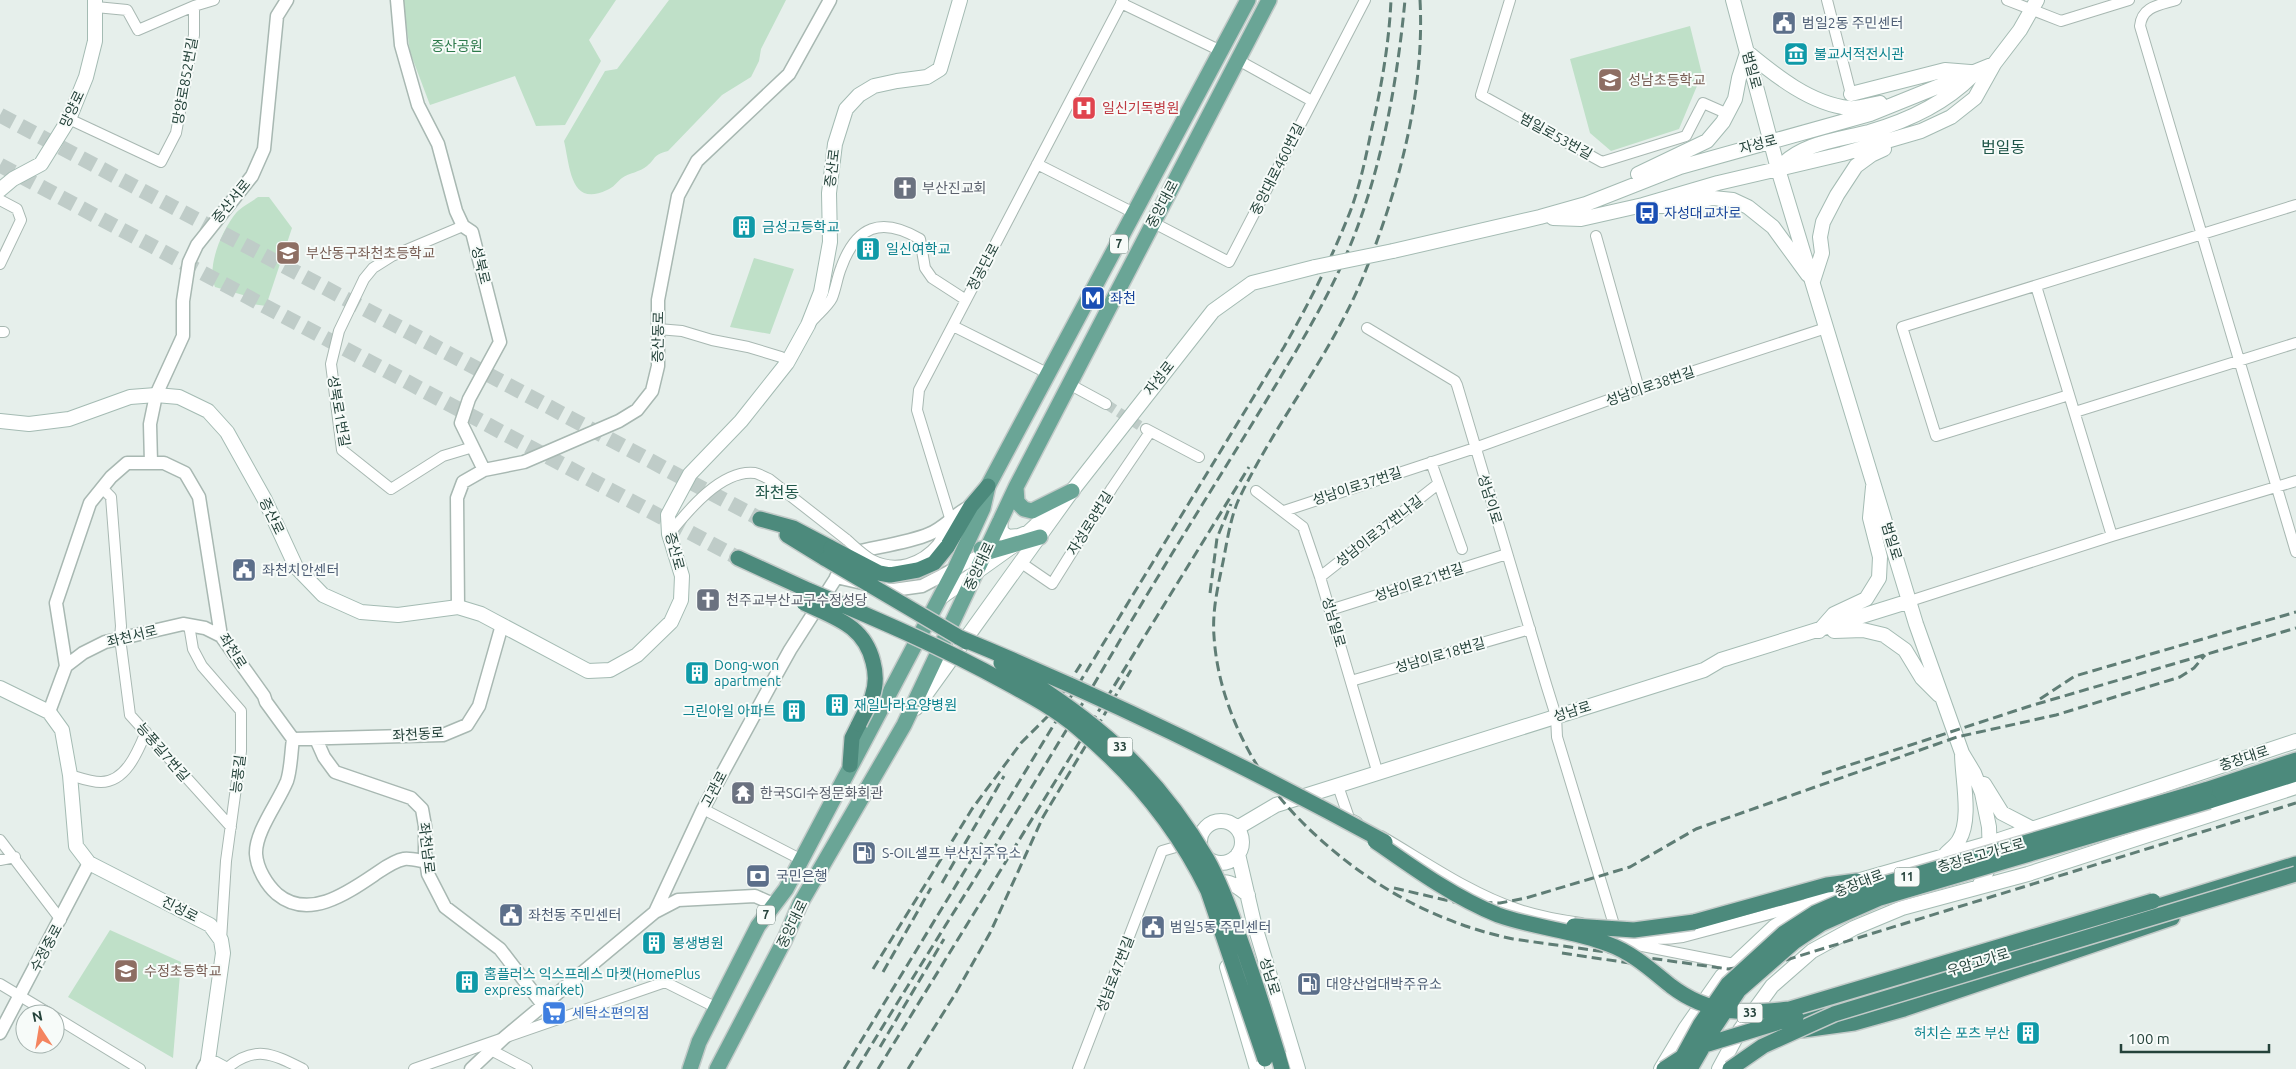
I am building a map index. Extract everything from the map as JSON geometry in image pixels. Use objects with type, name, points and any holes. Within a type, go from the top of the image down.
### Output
[{"type":"highway","points":[[829,553],[879,573],[890,575],[918,570],[934,563],[942,545],[988,486]]},
{"type":"highway","name":"33","points":[[760,519],[829,553],[1072,708],[1107,735],[1131,758],[1163,795],[1207,860],[1218,882],[1260,995],[1270,1064]]},
{"type":"highway","name":"33","points":[[744,561],[807,597],[904,631],[971,663],[1042,703],[1078,728],[1129,775],[1176,834],[1197,868],[1208,891],[1270,1064]]},
{"type":"highway","points":[[807,597],[856,630],[866,641],[870,650],[876,680],[872,696],[852,738],[850,765]]},
{"type":"highway","points":[[958,637],[1039,670],[1241,766],[1354,826],[1486,900],[1529,915],[1571,925],[1634,930],[1694,922],[1827,885],[1857,881]]},
{"type":"highway","name":"충장로고가도로","points":[[1690,1069],[1739,990],[1794,942],[1821,924],[1880,898],[2207,795],[2296,760]]},
{"type":"highway","name":"충장로고가도로","points":[[1676,1069],[1700,1025],[1728,984],[1784,933],[1815,913],[1876,886],[2207,795],[2296,774]]},
{"type":"highway","name":"33","points":[[1354,826],[1411,866],[1488,910],[1520,922],[1608,944],[1644,963],[1684,995],[1717,1009],[1738,1013],[1790,1010],[2153,900],[2217,894]]},
{"type":"highway","name":"우암고가로","points":[[1732,1069],[1763,1046],[1834,1014],[2217,894],[2296,864]]},
{"type":"highway","name":"우암고가로","points":[[1662,1069],[1698,1047],[1717,1040],[2217,894],[2296,874]]},
{"type":"highway","points":[[1732,1069],[1750,1054],[1769,1042],[1804,1030],[1880,1017],[2160,923],[2217,894]]},
{"type":"main road","name":"증산로","points":[[0,421],[29,424],[69,419],[130,397],[156,395],[179,397],[208,411],[227,432],[264,500],[296,567],[323,595],[361,612],[398,616],[458,607],[481,614],[588,671],[610,670],[637,655],[671,622],[681,600],[682,576],[668,534],[668,515],[690,474],[741,422],[787,363],[808,325],[821,292],[830,242],[829,193],[835,144],[842,116],[859,95],[874,86],[927,77],[940,68],[960,0]]},
{"type":"main road","name":"중앙대로","points":[[690,1069],[699,1042],[718,1008],[758,926],[786,889],[850,765],[892,691],[972,533],[988,486],[1047,373],[1136,214],[1248,0]]},
{"type":"main road","name":"중앙대로","points":[[717,1069],[785,939],[800,904],[904,725],[1016,487],[1269,0]]},
{"type":"main road","name":"범일로","points":[[1733,0],[1778,169],[1916,624],[1962,753]]},
{"type":"main road","name":"망양로","points":[[0,190],[13,179],[41,164],[69,119],[86,77],[95,41],[96,3]]},
{"type":"main road","name":"자성로","points":[[1540,217],[1581,219],[1643,205],[1718,183],[1921,131],[1951,117],[1975,98],[1994,64],[2035,6]]},
{"type":"main road","points":[[1586,204],[1620,183],[1707,142],[1728,114],[1735,99],[1738,78],[1747,52],[1768,70],[1797,89],[1829,104],[1851,108],[1908,100]]},
{"type":"main road","name":"자성로","points":[[904,725],[1020,562],[1036,534],[1213,311],[1252,283],[1315,267],[1540,217],[1586,204],[1680,167],[1770,140],[1870,114],[1994,64]]},
{"type":"main road","points":[[1851,94],[1945,70],[1975,72]]},
{"type":"main road","name":"자성로","points":[[1778,169],[1787,159],[1802,150],[1872,131],[1920,112],[1956,92],[1975,72]]},
{"type":"main road","points":[[1813,281],[1822,253],[1820,237],[1823,222],[1837,195],[1856,166],[1871,155],[1888,147],[1895,139]]},
{"type":"main road","points":[[1643,205],[1673,206],[1713,198],[1733,200],[1748,207],[1774,227],[1785,241],[1793,257],[1813,281]]},
{"type":"main road","points":[[1089,301],[1084,319],[1065,361],[1070,363],[1090,345]]},
{"type":"main road","points":[[1818,632],[1834,614],[1866,599],[1879,578],[1880,557],[1870,518],[1874,481]]},
{"type":"main road","points":[[1016,487],[1017,502],[1024,509],[1032,511],[1072,491]]},
{"type":"main road","points":[[1000,520],[1001,531],[1007,536],[1036,534]]},
{"type":"main road","points":[[972,533],[977,546],[985,553],[1017,544]]},
{"type":"main road","points":[[940,598],[1017,544],[1036,534]]},
{"type":"main road","name":"성남로","points":[[1237,828],[1276,805],[1469,746],[1556,716],[1704,670],[1721,660],[1818,632],[1910,601]]},
{"type":"main road","points":[[1818,632],[1863,630],[1884,636],[1905,650],[1922,678],[1942,699]]},
{"type":"main road","points":[[0,688],[49,712]]},
{"type":"main road","name":"진성로","points":[[49,712],[62,730],[70,776],[76,846],[90,863],[210,925],[221,940]]},
{"type":"main road","name":"충장대로","points":[[1662,1069],[1715,984],[1774,927],[1812,903],[1857,881],[2012,836],[2296,741]]},
{"type":"main road","points":[[1962,753],[1974,773],[1984,803],[1990,843],[1987,871],[1979,886]]},
{"type":"main road","points":[[1944,856],[1959,840],[1967,809],[1962,778],[1962,753]]},
{"type":"main road","points":[[1974,773],[1987,786],[2002,813],[2033,829]]},
{"type":"main road","points":[[1719,1069],[1740,1030],[1772,986],[1812,951],[1854,928],[1902,908],[2028,874],[2296,787]]},
{"type":"main road","points":[[1207,859],[1214,862],[1228,862],[1238,854],[1242,841],[1237,828],[1225,821],[1211,823],[1201,833],[1199,840],[1200,847],[1207,859],[1208,888],[1219,942],[1270,1064]]},
{"type":"main road","points":[[2012,836],[2009,841],[2011,855],[2015,862],[2028,874]]},
{"type":"main road","name":"성남로","points":[[1238,854],[1254,923],[1298,1069]]},
{"type":"main road","points":[[1208,888],[1215,884],[1229,882],[1237,885],[1248,895]]},
{"type":"main road","points":[[221,940],[223,953],[206,1064],[226,1069]]},
{"type":"street","points":[[96,3],[127,10],[138,30],[194,6],[214,0]]},
{"type":"street","name":"성북로","points":[[397,0],[404,54],[418,105],[438,144],[456,211],[463,226],[472,232],[500,342],[469,399],[461,423],[484,470]]},
{"type":"street","name":"증산동로","points":[[458,607],[457,498],[463,482],[484,470],[524,462],[619,421],[637,410],[652,392],[658,366],[658,300],[678,196],[697,161],[789,74],[830,0]]},
{"type":"street","name":"중앙대로460번길","points":[[1152,222],[1229,262],[1364,0]]},
{"type":"street","name":"범일로53번길","points":[[1510,0],[1481,95],[1602,162],[1686,136],[1703,102],[1728,114]]},
{"type":"street","points":[[1827,0],[1851,94]]},
{"type":"street","points":[[2008,0],[2035,6],[2061,20],[2129,0]]},
{"type":"street","points":[[2176,0],[2144,12],[2140,26],[2240,360],[2275,487],[2296,552]]},
{"type":"street","points":[[1122,1],[1221,52]]},
{"type":"street","name":"정공단로","points":[[951,521],[916,410],[919,390],[1122,1]]},
{"type":"street","name":"증산서로","points":[[156,395],[183,336],[182,301],[189,262],[197,245],[252,176],[264,149],[276,16],[281,2]]},
{"type":"street","name":"망양로852번길","points":[[69,119],[160,162],[176,133],[194,35],[194,6]]},
{"type":"street","points":[[1238,60],[1312,101]]},
{"type":"street","name":"중앙대로","points":[[1037,164],[1136,214]]},
{"type":"street","points":[[0,200],[17,209],[21,220],[0,264]]},
{"type":"street","points":[[2069,395],[1936,436],[1902,327],[2296,205]]},
{"type":"street","name":"성북로1번길","points":[[463,226],[392,256],[373,268],[364,279],[338,331],[331,364],[342,450],[391,489],[443,456],[473,447]]},
{"type":"street","points":[[808,325],[832,299],[840,270],[853,242],[864,231],[873,227],[904,230],[920,239],[925,268],[932,278],[966,300]]},
{"type":"street","points":[[1596,236],[1639,389]]},
{"type":"street","points":[[2036,286],[2112,536]]},
{"type":"street","points":[[953,326],[1047,373]]},
{"type":"street","name":"성남이로","points":[[1367,328],[1455,381],[1556,716],[1557,736],[1615,928]]},
{"type":"street","name":"성남이로38번길","points":[[1475,448],[1639,389],[1826,328]]},
{"type":"street","points":[[658,329],[682,331],[712,340],[748,347],[781,357],[787,363]]},
{"type":"street","points":[[2075,412],[2296,343]]},
{"type":"street","points":[[1070,384],[1106,404]]},
{"type":"street","points":[[151,463],[150,424],[156,395]]},
{"type":"street","name":"자성로8번길","points":[[1020,562],[1052,584],[1148,431],[1199,457]]},
{"type":"street","name":"성남이로37번길","points":[[1284,511],[1475,448]]},
{"type":"street","points":[[1431,462],[1462,549]]},
{"type":"street","name":"좌천로","points":[[66,666],[56,603],[90,503],[127,463],[164,463],[184,473],[199,497],[220,636],[264,696],[266,702],[293,740]]},
{"type":"street","points":[[668,534],[693,506],[720,483],[738,476],[754,473],[769,479],[872,560],[891,566],[913,563],[942,545],[951,521],[960,511],[971,506]]},
{"type":"street","points":[[1910,601],[2112,536],[2296,481]]},
{"type":"street","name":"성남이로37번나길","points":[[1320,577],[1438,484]]},
{"type":"street","name":"능풍길7번길","points":[[102,488],[111,496],[121,626],[120,638],[130,716],[231,827]]},
{"type":"street","name":"성남일로","points":[[1256,491],[1303,527],[1320,577],[1378,774]]},
{"type":"street","name":"고관로","points":[[472,1069],[505,1037],[655,912],[703,809],[790,650],[852,553],[929,534],[951,521]]},
{"type":"street","points":[[836,577],[893,590],[922,586],[985,553]]},
{"type":"street","name":"성남이로21번길","points":[[1330,610],[1507,554]]},
{"type":"street","name":"좌천서로","points":[[66,666],[83,653],[105,642],[183,624],[205,628],[220,636]]},
{"type":"street","name":"능풍길","points":[[189,625],[193,649],[202,666],[241,711],[242,751],[226,861],[221,940]]},
{"type":"street","name":"좌천동로","points":[[293,740],[444,734],[467,724],[479,706],[502,625]]},
{"type":"street","name":"성남이로18번길","points":[[1351,681],[1530,629]]},
{"type":"street","points":[[49,712],[66,666]]},
{"type":"street","points":[[70,776],[101,782],[120,775],[136,755],[146,732]]},
{"type":"street","name":"좌천남로","points":[[316,739],[324,757],[335,772],[411,798],[422,809],[428,874],[445,907],[500,949],[543,1005]]},
{"type":"street","points":[[293,740],[288,778],[258,837],[256,855],[262,875],[272,889],[284,900],[299,906],[314,905],[338,896],[391,864],[405,858],[427,862]]},
{"type":"street","points":[[1338,786],[1349,818],[1474,890],[1516,909],[1556,920],[1615,928],[1647,939],[1662,940],[1683,937],[1812,903]]},
{"type":"street","points":[[1317,793],[1325,813],[1482,903],[1554,929],[1734,964]]},
{"type":"street","points":[[703,809],[800,859]]},
{"type":"street","points":[[0,840],[61,920]]},
{"type":"street","name":"성남로47번길","points":[[1078,1069],[1162,851],[1199,840]]},
{"type":"street","points":[[0,860],[14,857]]},
{"type":"street","name":"수정중로","points":[[0,1033],[90,863]]},
{"type":"street","name":"중앙대로","points":[[655,912],[678,900],[755,896],[773,904]]},
{"type":"street","points":[[414,1069],[665,982],[718,1008]]},
{"type":"street","points":[[0,984],[33,1004]]},
{"type":"street","points":[[65,1023],[140,1069]]},
{"type":"street","points":[[491,1050],[527,1069]]},
{"type":"street","points":[[226,1069],[246,1056],[260,1053],[274,1055],[303,1069]]},
{"type":"green space","name":"증산공원","points":[[403,0],[616,0],[589,40],[601,61],[565,125],[536,126],[515,76],[430,105],[410,52]]},
{"type":"green space","points":[[669,0],[786,0],[761,49],[759,61],[751,77],[722,95],[668,151],[657,155],[644,168],[625,176],[609,189],[595,194],[586,193],[579,189],[574,182],[570,172],[564,141],[605,71],[617,69]]},
{"type":"green space","points":[[1690,26],[1702,74],[1679,129],[1611,151],[1590,133],[1570,59]]},
{"type":"green space","points":[[258,197],[269,197],[292,228],[266,306],[253,304],[243,295],[215,287],[213,279],[214,259],[226,229],[238,211]]},
{"type":"green space","points":[[754,258],[794,269],[770,334],[730,327]]},
{"type":"green space","points":[[110,930],[181,962],[173,1058],[68,997]]},
{"type":"tunnel","points":[[0,115],[760,519]]},
{"type":"tunnel","points":[[0,165],[738,558]]},
{"type":"tunnel","points":[[1106,404],[1145,429]]},
{"type":"railway","points":[[844,1069],[1284,347],[1310,299],[1341,234],[1359,186],[1381,83],[1391,0]]},
{"type":"railway","points":[[857,1069],[1034,783],[1312,324],[1352,241],[1377,166],[1399,56],[1405,0]]},
{"type":"railway","points":[[1420,0],[1418,71],[1413,106],[1398,177],[1376,245],[1350,306],[1335,335],[1268,445],[1238,501],[1229,531],[1217,589],[1214,636],[1217,662],[1231,712],[1254,760],[1269,783],[1302,822],[1348,863],[1373,880],[1399,896],[1454,922],[1483,932],[1513,939],[1728,969],[1786,960],[2296,803]]},
{"type":"railway","points":[[878,1069],[1249,467]]},
{"type":"railway","points":[[1210,593],[1217,538],[1231,504]]},
{"type":"railway","points":[[2040,699],[2075,676],[2296,612]]},
{"type":"railway","points":[[1822,774],[2030,706],[2296,628]]},
{"type":"railway","points":[[1394,888],[1454,902],[1500,903],[1526,898],[1630,867],[1696,829],[1957,737],[2056,715],[2180,677],[2194,668],[2205,655]]},
{"type":"railway","points":[[873,969],[972,809],[1021,743],[1048,716],[1081,664]]},
{"type":"railway","points":[[908,1069],[954,996],[990,933],[1043,817],[1131,670]]},
{"type":"railway","points":[[942,883],[1004,776]]},
{"type":"railway","points":[[883,972],[931,888]]},
{"type":"railway","points":[[880,1047],[944,939]]},
{"type":"railway","points":[[1562,953],[1656,967]]},
{"type":"place","name":"범일2동 주민센터","points":[[1784,23]]},
{"type":"place","name":"불교서적전시관","points":[[1796,54]]},
{"type":"place","name":"성남초등학교","points":[[1610,80]]},
{"type":"place","name":"일신기독병원","points":[[1084,108]]},
{"type":"place","name":"부산진교회","points":[[905,188]]},
{"type":"place","name":"자성대교차로","points":[[1647,213]]},
{"type":"place","name":"금성고등학교","points":[[744,227]]},
{"type":"place","name":"일신여학교","points":[[868,249]]},
{"type":"place","name":"부산동구좌천초등학교","points":[[288,253]]},
{"type":"place","name":"좌천","points":[[1093,298]]},
{"type":"place","name":"좌천치안센터","points":[[244,570]]},
{"type":"place","name":"천주교부산교구수정성당","points":[[708,600]]},
{"type":"place","name":"Dong-won apartment","points":[[697,673]]},
{"type":"place","name":"재일나라요양병원","points":[[837,705]]},
{"type":"place","name":"그린아일 아파트","points":[[794,711]]},
{"type":"place","name":"한국SGI수정문화회관","points":[[743,793]]},
{"type":"place","name":"S-OIL셀프 부산진주유소","points":[[864,853]]},
{"type":"place","name":"국민은행","points":[[758,876]]},
{"type":"place","name":"좌천동 주민센터","points":[[511,915]]},
{"type":"place","name":"범일5동 주민센터","points":[[1153,927]]},
{"type":"place","name":"봉생병원","points":[[654,943]]},
{"type":"place","name":"수정초등학교","points":[[126,971]]},
{"type":"place","name":"홈플러스 익스프레스 마켓(HomePlus express market)","points":[[467,982]]},
{"type":"place","name":"대양산업대박주유소","points":[[1309,984]]},
{"type":"place","name":"세탁소편의점","points":[[554,1013]]},
{"type":"place","name":"허치슨 포츠 부산","points":[[2028,1033]]},
{"type":"district","name":"범일동","points":[[2003,147]]},
{"type":"district","name":"좌천동","points":[[777,492]]}]
